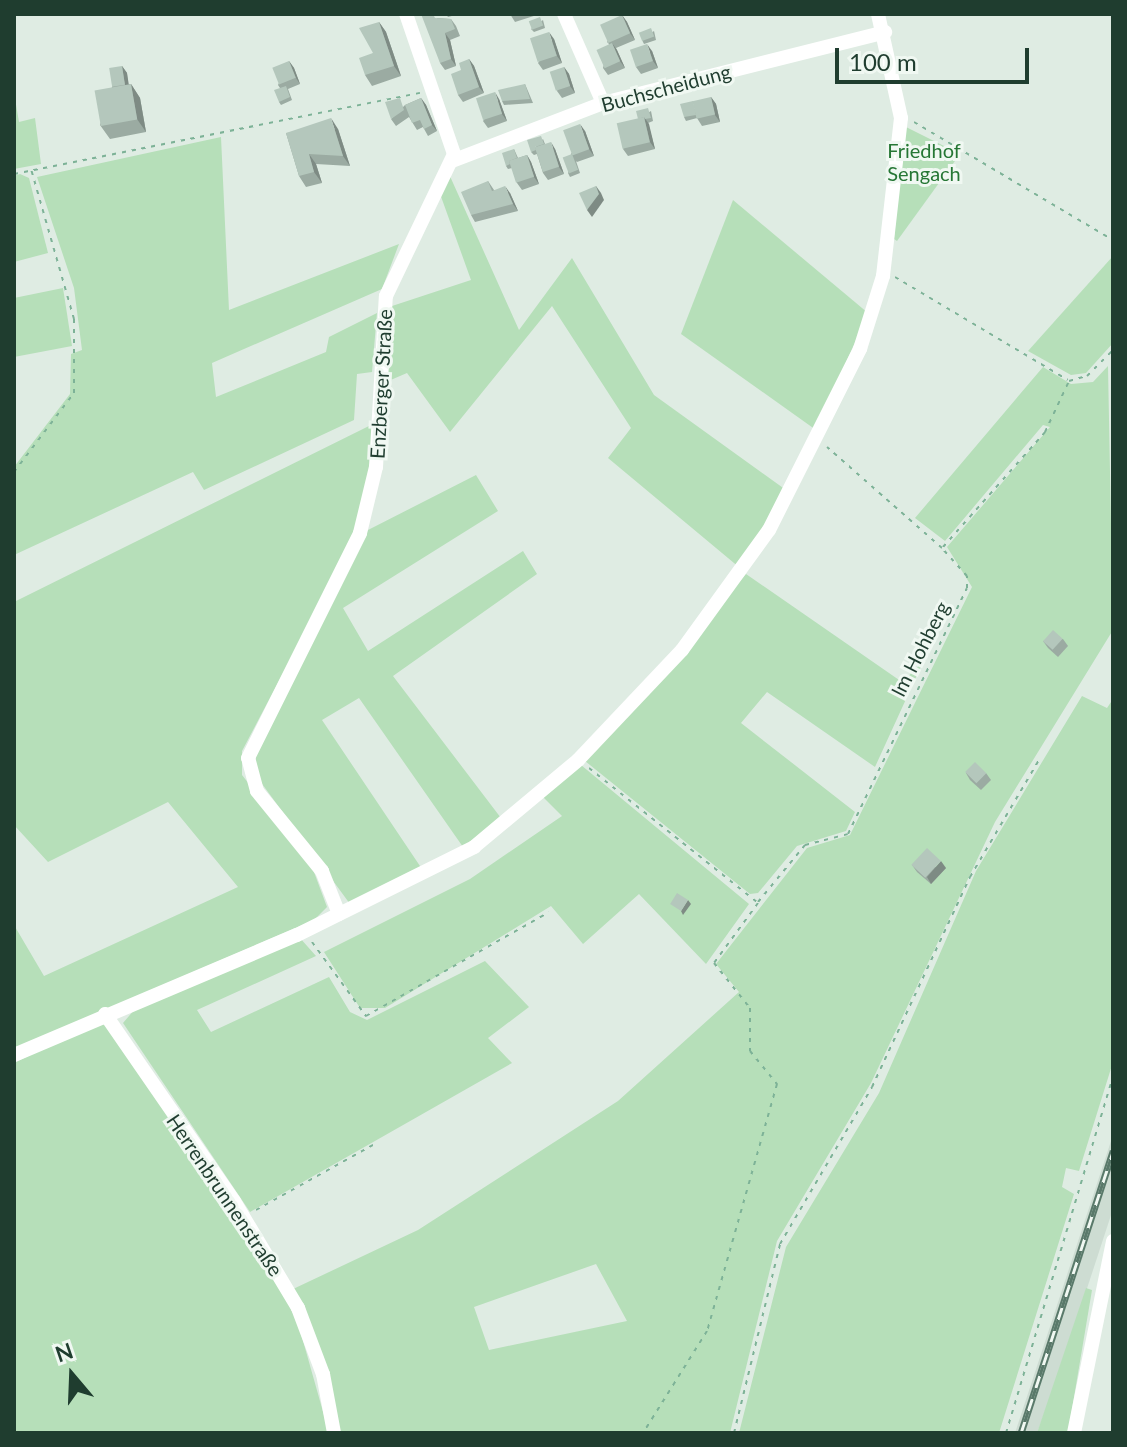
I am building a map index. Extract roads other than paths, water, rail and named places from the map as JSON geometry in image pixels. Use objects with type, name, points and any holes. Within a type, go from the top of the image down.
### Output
[{"type":"street","points":[[406,14],[433,90],[452,161]]},
{"type":"street","points":[[564,14],[603,103]]},
{"type":"street","points":[[14,1055],[304,931],[474,847],[578,760],[736,581],[815,441],[860,349],[883,276],[901,118],[885,32],[878,14]]},
{"type":"street","name":"Buchscheidung","points":[[452,161],[603,103],[885,32]]},
{"type":"street","name":"Enzberger Straße","points":[[339,914],[322,871],[257,791],[248,758],[360,533],[376,467],[386,296],[452,161]]},
{"type":"street","name":"Herrenbrunnenstraße","points":[[105,1014],[244,1217],[298,1308],[323,1374],[334,1433]]},
{"type":"street","points":[[1074,1433],[1113,1241]]},
{"type":"railway","points":[[1021,1433],[1113,1151]]},
{"type":"park label","name":"Friedhof Sengach","points":[[924,162]]}]
